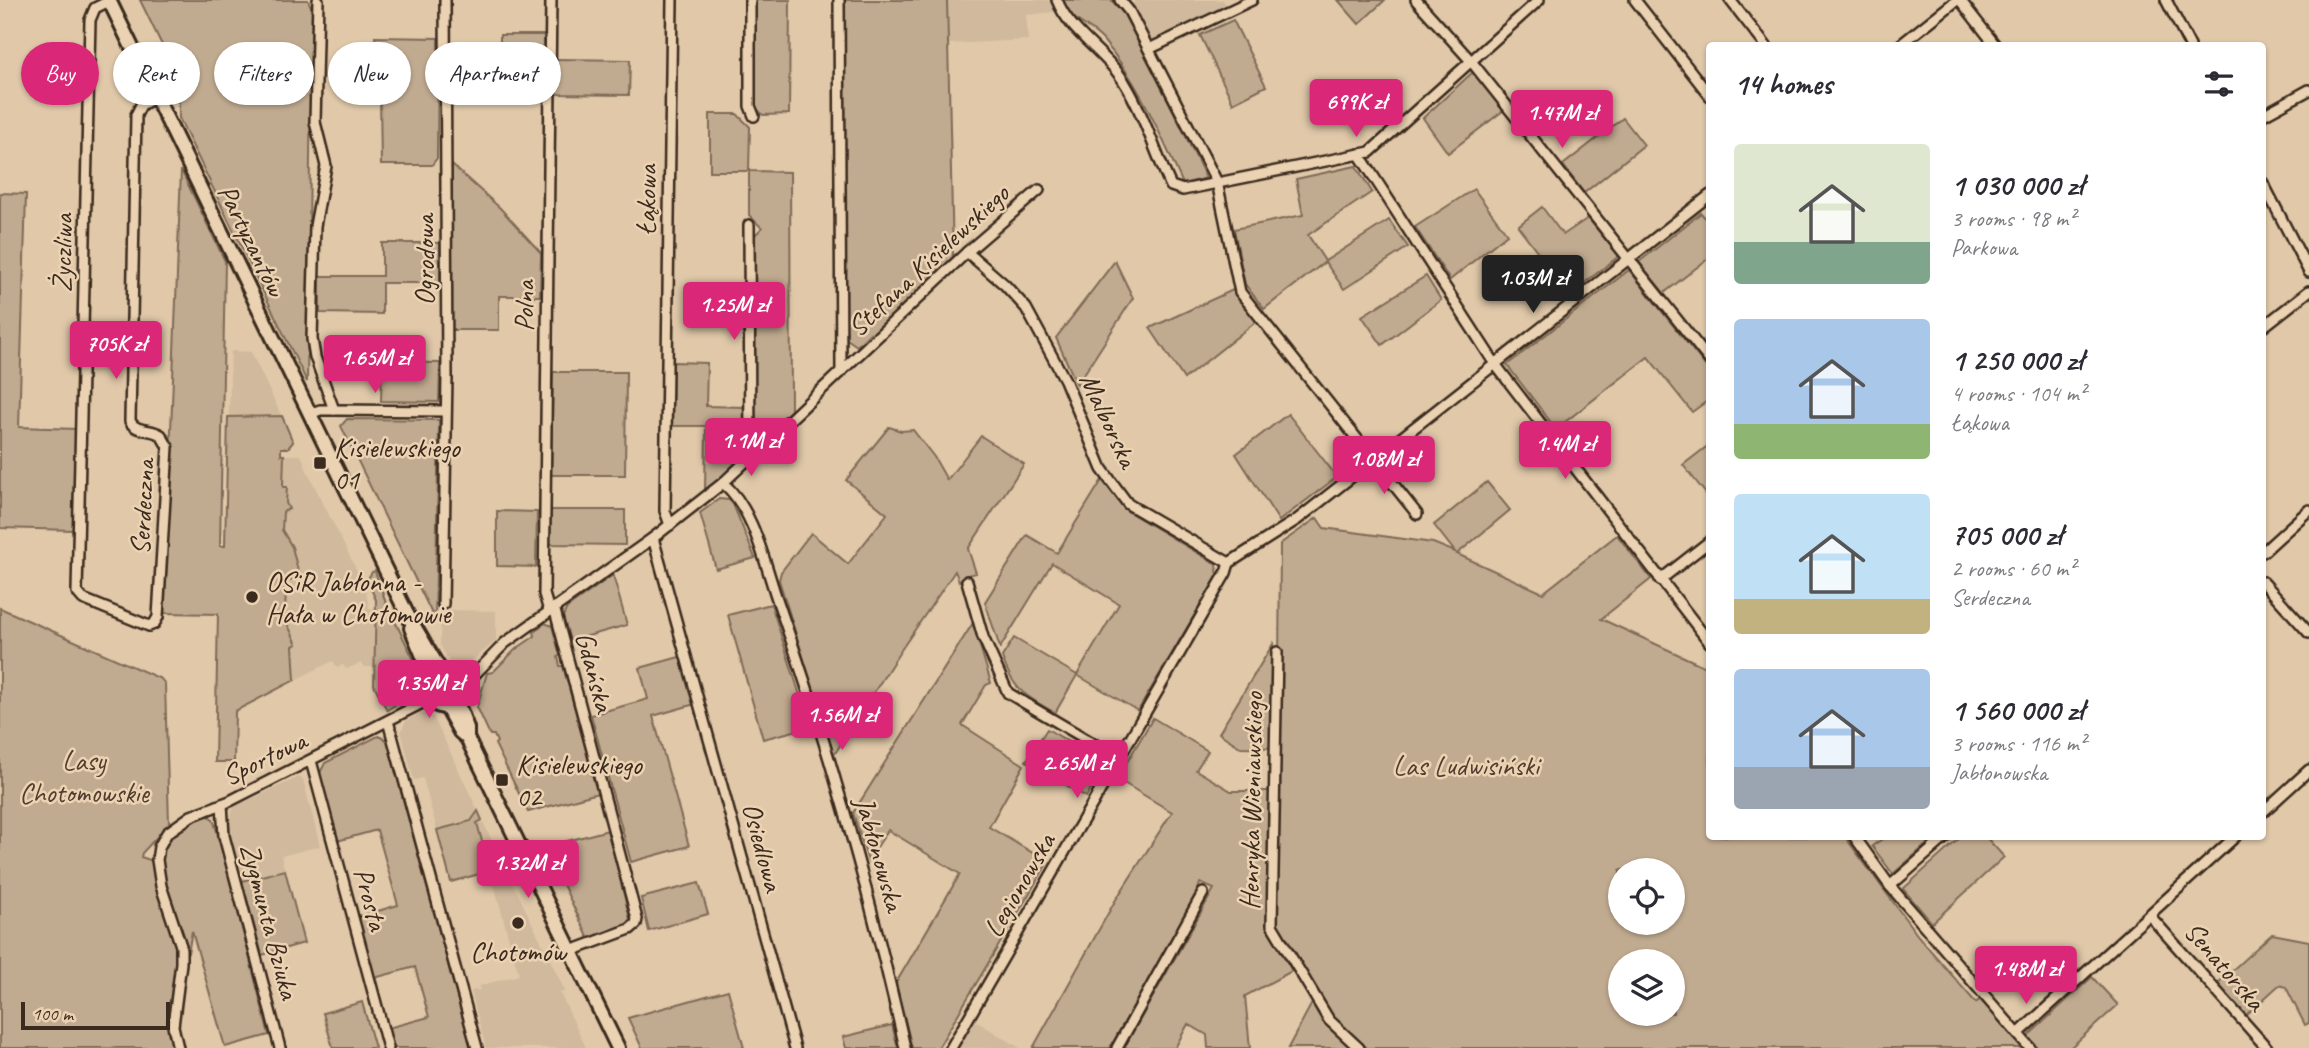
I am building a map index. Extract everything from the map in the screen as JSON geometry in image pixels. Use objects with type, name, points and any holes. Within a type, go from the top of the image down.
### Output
[{"type":"street","name":"Partyzantów","points":[[109,0],[129,42]]},
{"type":"street","name":"Życzliwa","points":[[83,599],[77,590],[90,20],[95,8],[109,0]]},
{"type":"street","points":[[318,0],[314,122],[326,166],[315,226],[312,339],[315,357],[334,410]]},
{"type":"street","name":"Ogrodowa","points":[[443,604],[446,411],[445,0]]},
{"type":"street","name":"Polna","points":[[551,0],[544,594],[551,609]]},
{"type":"street","name":"Łąkowa","points":[[670,525],[665,511],[672,0]]},
{"type":"street","points":[[750,0],[750,106],[754,116]]},
{"type":"street","points":[[839,0],[841,372]]},
{"type":"street","points":[[1057,0],[1070,20],[1126,84],[1171,186],[1183,190],[1370,152],[1539,0]]},
{"type":"street","points":[[1120,0],[1129,11],[1217,182],[1240,292],[1417,514]]},
{"type":"street","points":[[1149,49],[1251,0]]},
{"type":"street","points":[[1416,0],[1471,61],[1706,356]]},
{"type":"street","points":[[1635,0],[1706,91]]},
{"type":"street","points":[[1730,0],[1763,42]]},
{"type":"street","points":[[1904,42],[1958,0],[1993,42]]},
{"type":"street","points":[[2166,0],[2188,42]]},
{"type":"street","points":[[2266,113],[2309,90]]},
{"type":"street","name":"Serdeczna","points":[[83,599],[146,626],[154,624],[158,617],[168,447],[161,435],[138,429],[132,426],[130,421],[136,115],[143,105]]},
{"type":"street","name":"Partyzantów","points":[[160,105],[407,614],[423,638],[438,678]]},
{"type":"street","points":[[1359,154],[1495,364],[1706,638]]},
{"type":"street","points":[[2266,189],[2309,272]]},
{"type":"street","name":"Stefana Kisielewskiego","points":[[459,683],[476,673],[505,643],[653,538],[723,483],[967,252],[1039,190]]},
{"type":"street","points":[[1229,563],[1279,533],[1706,198]]},
{"type":"street","points":[[749,225],[750,458]]},
{"type":"street","name":"Malborska","points":[[967,252],[1005,285],[1026,308],[1065,380],[1102,469],[1128,504],[1229,563]]},
{"type":"street","points":[[2266,325],[2309,291]]},
{"type":"street","points":[[310,414],[320,410],[446,411]]},
{"type":"street","name":"Jabłonowska","points":[[723,483],[741,503],[789,633],[855,848],[905,1048]]},
{"type":"street","points":[[2266,549],[2309,510]]},
{"type":"street","name":"Osiedlowa","points":[[653,538],[795,1048]]},
{"type":"street","points":[[1660,580],[1706,544]]},
{"type":"street","name":"Legionowska","points":[[951,1048],[1226,573],[1229,563]]},
{"type":"street","points":[[967,581],[983,636],[1008,693],[1118,758]]},
{"type":"street","points":[[2266,585],[2309,633]]},
{"type":"street","name":"Gdańska","points":[[551,609],[637,919],[630,929],[571,951]]},
{"type":"street","name":"Henryka Wieniawskiego","points":[[1277,652],[1272,925],[1329,1020],[1359,1048]]},
{"type":"street","points":[[452,677],[459,683],[461,692],[452,705],[438,707],[430,699],[428,691],[438,678],[452,677]]},
{"type":"street","name":"Sportowa","points":[[178,1048],[173,1026],[181,946],[161,886],[157,860],[159,847],[167,833],[191,816],[311,761],[430,699]]},
{"type":"street","points":[[452,705],[467,728],[467,738],[618,1048]]},
{"type":"street","points":[[388,721],[477,1048]]},
{"type":"street","name":"Prosta","points":[[311,761],[388,1048]]},
{"type":"street","points":[[2266,809],[2309,770]]},
{"type":"street","name":"Zygmunta Bziuka","points":[[222,804],[224,836],[280,1048]]},
{"type":"street","points":[[1857,840],[1890,886],[2030,1048]]},
{"type":"street","points":[[1890,886],[1942,840]]},
{"type":"street","points":[[2018,1034],[2232,840]]},
{"type":"street","points":[[1117,1048],[1203,893]]},
{"type":"street","name":"Senatorska","points":[[2149,915],[2267,1048]]},
{"type":"shaded area","points":[[947,0],[1052,0],[1055,12],[1026,15],[1028,40],[948,44]]},
{"type":"shaded area","points":[[1137,0],[1223,0],[1227,6],[1153,41],[1132,4]]},
{"type":"shaded area","points":[[231,351],[251,352],[282,417],[229,417]]},
{"type":"shaded area","points":[[284,455],[300,455],[303,459],[365,587],[369,608],[376,610],[375,667],[364,667],[361,663],[346,669],[343,665],[337,668],[333,661],[295,680],[293,646],[297,644],[285,619],[286,582],[299,575],[292,547],[282,530],[287,488],[283,487]]},
{"type":"shaded area","points":[[441,610],[496,611],[496,641],[464,667],[450,663],[440,645]]},
{"type":"shaded area","points":[[421,713],[434,718],[478,811],[471,820],[437,830],[423,778],[414,780],[401,732],[406,721]]},
{"type":"shaded area","points":[[299,777],[303,779],[320,846],[281,856],[285,870],[242,881],[227,827],[234,807]]},
{"type":"shaded area","name":"Chotomów","points":[[482,820],[565,991],[560,993],[586,1048],[486,1048],[471,991],[480,990],[479,986],[519,975],[477,823]]},
{"type":"shaded area","points":[[974,1020],[1020,1048],[958,1048]]},
{"type":"green space","points":[[140,0],[308,0],[312,9],[312,42],[214,42],[214,105],[311,105],[307,382],[179,118],[179,105],[200,105],[200,42],[160,42]]},
{"type":"green space","points":[[755,0],[790,0],[789,114],[763,115],[754,106]]},
{"type":"green space","points":[[843,0],[947,0],[953,257],[871,338],[870,333],[857,346],[844,337]]},
{"type":"green space","points":[[1062,0],[1111,0],[1122,11],[1137,36],[1206,178],[1183,184],[1148,109],[1116,56],[1098,35],[1069,13]]},
{"type":"green space","points":[[1338,0],[1385,0],[1359,24]]},
{"type":"green space","points":[[1233,20],[1266,86],[1233,103],[1200,35]]},
{"type":"green space","points":[[500,35],[544,35],[544,42],[500,42]]},
{"type":"green space","points":[[375,37],[438,38],[438,42],[425,42],[425,105],[437,105],[437,158],[432,165],[381,165],[380,105],[411,105],[411,42],[375,42]]},
{"type":"green space","points":[[561,59],[630,60],[629,95],[561,94]]},
{"type":"green space","points":[[1474,71],[1504,110],[1448,153],[1423,118]]},
{"type":"green space","points":[[710,114],[737,114],[750,127],[749,171],[710,171]]},
{"type":"green space","points":[[1623,118],[1644,145],[1584,193],[1563,165]]},
{"type":"green space","points":[[452,165],[500,208],[541,253],[540,296],[499,296],[499,330],[452,330]]},
{"type":"green space","points":[[1356,166],[1372,192],[1308,235],[1325,261],[1389,220],[1408,247],[1344,289],[1325,262],[1264,309],[1245,284],[1234,229],[1303,215],[1296,179]]},
{"type":"green space","points":[[181,170],[225,261],[220,546],[225,546],[228,417],[282,416],[293,442],[288,448],[281,448],[281,455],[284,455],[283,487],[287,487],[286,503],[289,509],[283,512],[282,530],[292,547],[299,575],[286,582],[285,619],[297,644],[293,646],[295,680],[235,711],[234,762],[215,762],[218,614],[164,613]]},
{"type":"green space","points":[[749,171],[790,172],[791,410],[757,443],[753,442],[754,236],[762,228],[749,215]]},
{"type":"green space","points":[[1474,189],[1507,234],[1450,280],[1415,227]]},
{"type":"green space","points":[[0,193],[26,194],[19,427],[76,429],[73,530],[0,528]]},
{"type":"green space","points":[[1542,207],[1563,235],[1588,218],[1619,256],[1570,294],[1518,226]]},
{"type":"green space","points":[[1701,213],[1706,219],[1706,260],[1664,293],[1639,262]]},
{"type":"green space","points":[[382,243],[440,243],[440,283],[382,283],[382,314],[320,313],[320,276],[382,276]]},
{"type":"green space","points":[[1115,261],[1133,298],[1077,385],[1056,338]]},
{"type":"green space","points":[[1629,270],[1706,367],[1706,402],[1692,412],[1648,357],[1556,429],[1507,365]]},
{"type":"green space","points":[[1426,276],[1441,300],[1382,345],[1362,316]]},
{"type":"green space","points":[[1233,290],[1258,320],[1184,379],[1150,328]]},
{"type":"green space","points":[[382,362],[440,363],[439,402],[381,401]]},
{"type":"green space","points":[[673,362],[707,363],[706,406],[744,407],[744,436],[740,455],[729,471],[705,490],[706,426],[672,426]]},
{"type":"green space","points":[[553,372],[626,372],[625,475],[551,475]]},
{"type":"green space","points":[[1288,414],[1337,477],[1279,521],[1236,454]]},
{"type":"green space","points":[[347,419],[439,420],[435,620],[341,426]]},
{"type":"green space","points":[[889,427],[901,431],[913,430],[934,457],[947,480],[981,436],[1024,464],[968,549],[976,573],[964,576],[959,581],[955,571],[834,755],[779,580],[781,572],[811,533],[848,564],[887,514],[846,480]]},
{"type":"green space","points":[[1706,447],[1706,494],[1683,465]]},
{"type":"green space","points":[[1102,480],[1127,511],[1216,564],[1218,575],[1138,711],[1077,675],[1119,604],[1052,563],[1000,648],[985,602],[1027,535],[1057,553]]},
{"type":"green space","name":"Las Ludwisiński","points":[[1487,482],[1510,510],[1457,554],[1543,593],[1617,535],[1651,579],[1601,619],[1706,667],[1706,840],[1847,840],[1918,936],[1976,1003],[1982,997],[2025,1048],[1367,1048],[1329,1013],[1277,925],[1280,544],[1317,518],[1324,528],[1433,543],[1455,552],[1434,525]]},
{"type":"green space","points":[[719,499],[729,500],[733,504],[755,558],[716,569],[700,513]]},
{"type":"green space","points":[[551,510],[625,510],[625,545],[550,544]]},
{"type":"green space","points":[[497,511],[537,512],[536,567],[497,566]]},
{"type":"green space","points":[[375,571],[386,603],[420,672],[416,692],[387,710],[374,685],[376,600],[367,580]]},
{"type":"green space","points":[[613,575],[627,625],[570,641],[563,616],[567,608]]},
{"type":"green space","points":[[771,604],[810,727],[763,739],[728,615]]},
{"type":"green space","name":"Lasy Chotomowskie","points":[[0,608],[161,679],[165,684],[169,824],[141,857],[153,861],[176,947],[170,1023],[174,1048],[0,1048]]},
{"type":"green space","points":[[545,623],[552,626],[560,655],[560,666],[563,666],[598,793],[528,812],[495,744],[497,742],[494,735],[490,735],[477,707],[487,673],[493,672],[516,649],[535,636],[534,632]]},
{"type":"green space","points":[[973,623],[991,683],[986,685],[962,725],[1024,765],[989,827],[1048,862],[938,1048],[912,1048],[896,983],[960,874],[888,830],[868,861],[853,813]]},
{"type":"green space","points":[[1014,638],[1077,675],[1055,713],[1036,702],[1016,685],[1002,657]]},
{"type":"green space","points":[[1273,644],[1272,748],[1240,747],[1219,733]]},
{"type":"green space","points":[[683,656],[695,704],[653,716],[689,846],[631,862],[591,715],[648,699],[640,668]]},
{"type":"green space","points":[[1153,718],[1208,751],[1196,770],[1231,791],[1270,791],[1268,927],[1292,971],[1245,996],[1250,1048],[1208,1048],[1207,1035],[1188,1024],[1175,1048],[1124,1048],[1214,889],[1200,883],[1197,893],[1110,1048],[1033,1048],[1115,901],[1172,812],[1117,779]]},
{"type":"green space","points":[[1047,729],[1100,760],[1102,770],[1086,797],[1026,761]]},
{"type":"green space","points":[[378,736],[387,740],[471,1048],[393,1048],[388,1028],[429,1017],[415,967],[374,978],[358,917],[398,905],[377,830],[337,841],[319,775],[325,763]]},
{"type":"green space","points":[[478,811],[482,820],[477,823],[490,871],[451,882],[437,830],[471,821]]},
{"type":"green space","points":[[207,815],[213,819],[220,841],[269,1035],[225,1047],[192,931],[188,953],[170,904],[163,867],[169,836],[184,823]]},
{"type":"green space","points":[[608,830],[630,919],[627,926],[589,939],[545,847]]},
{"type":"green space","points":[[1881,840],[1932,840],[1893,874],[1872,846]]},
{"type":"green space","points":[[1958,840],[1989,840],[2004,857],[1932,923],[1903,889]]},
{"type":"green space","points":[[285,870],[304,943],[262,955],[242,881]]},
{"type":"green space","points":[[699,883],[708,914],[649,931],[641,898]]},
{"type":"green space","points":[[2272,934],[2309,941],[2309,1023],[2305,1025],[2286,987],[2279,985],[2246,1015],[2217,984]]},
{"type":"green space","points":[[2092,977],[2118,1005],[2070,1048],[2037,1048],[2027,1037]]},
{"type":"green space","points":[[728,990],[744,1048],[642,1048],[628,1018]]},
{"type":"green space","points":[[362,1002],[375,1048],[333,1048],[323,1013]]},
{"type":"green space","points":[[1312,1003],[1322,1021],[1351,1048],[1288,1048]]},
{"type":"green space","points":[[892,1025],[898,1048],[846,1048],[843,1037]]},
{"type":"place","name":"Kisielewskiego 01","points":[[320,463]]},
{"type":"place","name":"OSiR Jabłonna - Hała w Chotomowie","points":[[252,597]]},
{"type":"place","name":"Kisielewskiego 02","points":[[502,780]]},
{"type":"place","name":"Chotomów","points":[[518,923]]}]
